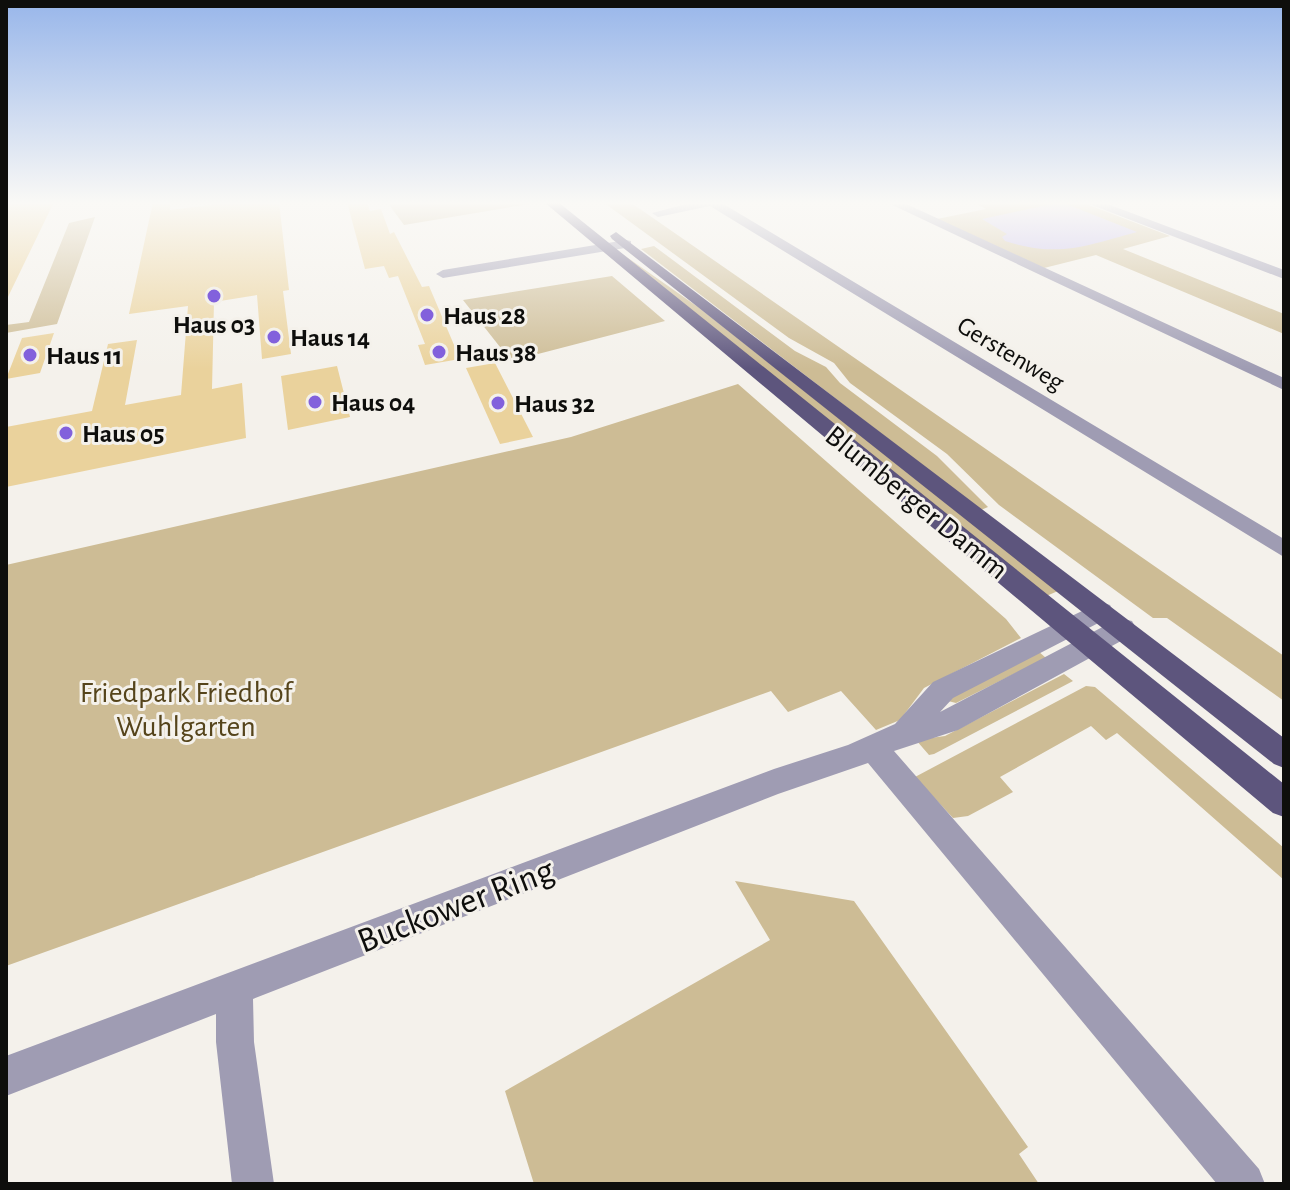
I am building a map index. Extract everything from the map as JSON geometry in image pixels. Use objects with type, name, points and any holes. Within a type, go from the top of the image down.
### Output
[{"type":"main road","name":"Blumberger Damm","points":[[630,258],[1284,803]]},
{"type":"main road","name":"Blumberger Damm","points":[[631,258],[1101,611],[1284,755]]},
{"type":"street","points":[[443,274],[545,258]]},
{"type":"street","name":"Gerstenweg","points":[[804,258],[1284,549]]},
{"type":"street","points":[[1011,258],[1284,385]]},
{"type":"street","points":[[1238,258],[1284,275]]},
{"type":"street","name":"Buckower Ring","points":[[889,740],[943,690],[1101,611]]},
{"type":"street","name":"Buckower Ring","points":[[6,1076],[774,782],[948,722],[1123,628]]},
{"type":"street","points":[[889,740],[1244,1184]]},
{"type":"street","points":[[234,988],[235,1042],[253,1184]]},
{"type":"green space","points":[[55,258],[81,258],[57,324],[6,333],[6,325],[29,322]]},
{"type":"green space","points":[[627,258],[698,307],[1058,591],[1044,597]]},
{"type":"green space","points":[[652,258],[669,258],[795,351],[826,367],[840,383],[937,456],[988,507],[981,510]]},
{"type":"green space","points":[[679,258],[710,258],[1284,656],[1284,701],[1167,618],[1153,618],[999,505],[947,454],[850,383],[834,363],[789,338]]},
{"type":"green space","points":[[1021,258],[1086,258],[1044,268]]},
{"type":"green space","points":[[1102,258],[1144,258],[1284,314],[1284,334]]},
{"type":"green space","points":[[612,276],[665,321],[511,361],[463,300]]},
{"type":"green space","name":"Friedpark Friedhof Wuhlgarten","points":[[738,384],[1006,619],[1021,638],[924,688],[900,720],[876,730],[841,691],[788,712],[771,691],[6,966],[6,565],[571,437]]},
{"type":"green space","points":[[1038,651],[1046,658],[956,703],[948,701],[950,696]]},
{"type":"green space","points":[[1064,674],[1073,681],[934,754],[929,755],[916,740],[945,736]]},
{"type":"green space","points":[[1086,686],[1095,687],[1284,848],[1284,880],[1117,733],[1106,740],[1091,726],[1000,777],[1013,792],[968,816],[953,818],[915,777]]},
{"type":"green space","points":[[735,881],[854,901],[1028,1147],[1019,1154],[1039,1184],[534,1184],[505,1091],[770,940]]},
{"type":"building","points":[[6,258],[27,258],[6,301]]},
{"type":"building","points":[[141,258],[285,258],[289,290],[283,291],[291,354],[262,359],[257,295],[214,302],[212,389],[242,383],[246,438],[6,487],[6,427],[92,411],[108,344],[137,340],[125,405],[181,395],[188,306],[129,314]]},
{"type":"building","points":[[362,258],[407,258],[422,287],[429,286],[460,359],[425,365],[418,345],[425,344],[398,276],[389,278],[384,266],[365,269]]},
{"type":"building","name":"Haus 11","points":[[54,333],[40,373],[6,379],[22,338]]},
{"type":"building","name":"Haus 32","points":[[495,363],[533,437],[500,444],[466,368]]},
{"type":"building","name":"Haus 04","points":[[337,366],[350,417],[288,430],[281,376]]},
{"type":"place","name":"Haus 03","points":[[214,296]]},
{"type":"place","name":"Haus 28","points":[[427,315]]},
{"type":"place","name":"Haus 14","points":[[274,337]]},
{"type":"place","name":"Haus 38","points":[[439,352]]},
{"type":"place","name":"Haus 11","points":[[30,355]]},
{"type":"place","name":"Haus 04","points":[[315,402]]},
{"type":"place","name":"Haus 32","points":[[498,403]]},
{"type":"place","name":"Haus 05","points":[[66,433]]}]
